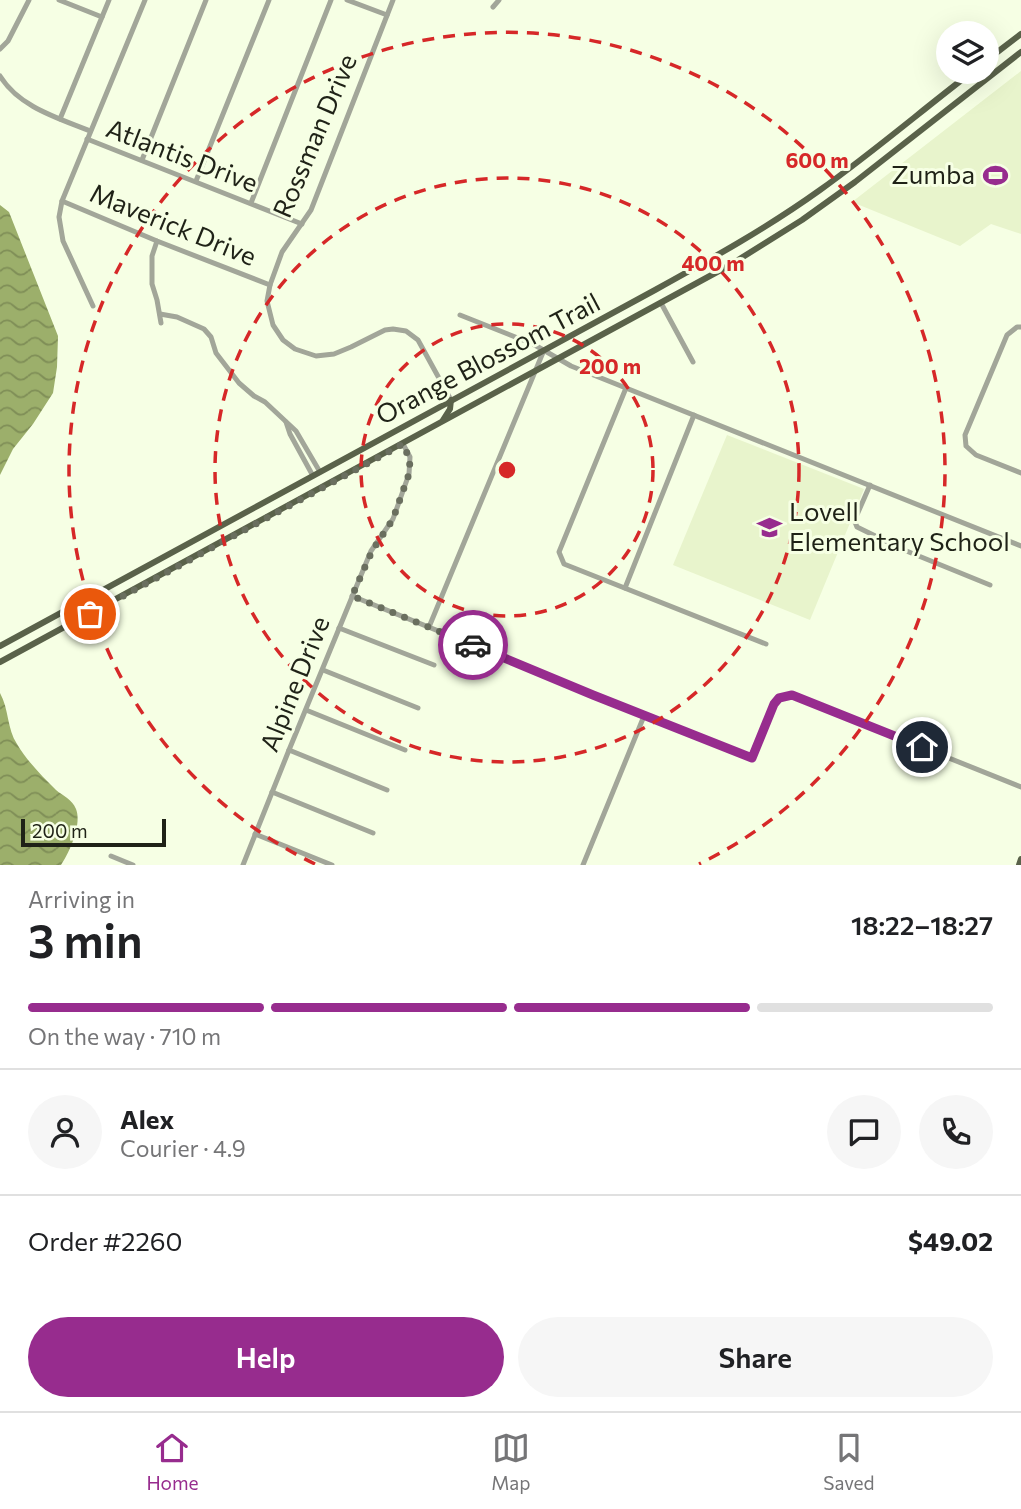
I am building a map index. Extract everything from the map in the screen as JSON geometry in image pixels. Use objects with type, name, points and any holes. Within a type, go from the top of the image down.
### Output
[{"type":"main road","points":[[999,50],[1021,33]]},
{"type":"main road","name":"Orange Blossom Trail","points":[[0,663],[730,265],[828,202],[1021,52]]},
{"type":"main road","name":"Orange Blossom Trail","points":[[0,646],[655,290],[766,226],[819,191],[956,84]]},
{"type":"main road","points":[[939,97],[949,108]]},
{"type":"main road","points":[[872,151],[881,162]]},
{"type":"main road","points":[[766,226],[774,238]]},
{"type":"main road","points":[[655,290],[661,303]]},
{"type":"main road","points":[[439,424],[450,409],[451,400]]},
{"type":"main road","points":[[204,535],[211,548]]},
{"type":"main road","points":[[1018,865],[1021,859]]},
{"type":"street","points":[[0,49],[8,41],[29,0]]},
{"type":"street","points":[[60,0],[102,17]]},
{"type":"street","points":[[60,119],[108,0]]},
{"type":"street","points":[[93,306],[63,241],[59,217],[62,201],[145,0]]},
{"type":"street","points":[[142,160],[206,0]]},
{"type":"street","points":[[196,181],[269,0]]},
{"type":"street","points":[[251,203],[331,0]]},
{"type":"street","points":[[346,0],[387,15]]},
{"type":"street","name":"Rossman Drive","points":[[270,285],[282,252],[311,209],[393,0]]},
{"type":"street","points":[[493,7],[499,0]]},
{"type":"street","name":"Atlantis Drive","points":[[0,76],[21,100],[90,131]]},
{"type":"street","name":"Atlantis Drive","points":[[87,139],[303,224]]},
{"type":"street","name":"Maverick Drive","points":[[62,201],[270,285]]},
{"type":"street","points":[[157,241],[152,257],[152,284],[158,300],[161,323]]},
{"type":"street","points":[[270,285],[267,301],[272,325],[283,340],[295,349],[316,356],[334,354],[385,330],[402,330],[418,340],[451,400]]},
{"type":"street","points":[[661,303],[693,362]]},
{"type":"street","points":[[160,314],[177,317],[204,329],[211,337],[216,353],[239,383],[265,402],[296,431],[320,472]]},
{"type":"street","points":[[460,314],[533,344],[571,366],[1021,546]]},
{"type":"street","points":[[1019,327],[1007,335],[965,435],[966,446],[976,455],[1021,473]]},
{"type":"street","points":[[429,627],[544,350]]},
{"type":"street","points":[[626,388],[559,552],[564,564],[765,644]]},
{"type":"street","points":[[625,588],[694,415]]},
{"type":"street","points":[[285,419],[289,434],[313,476]]},
{"type":"street","name":"Alpine Drive","points":[[243,865],[352,596],[372,551],[393,519],[409,474],[410,460],[403,444]]},
{"type":"street","points":[[870,485],[856,517],[857,527],[904,550],[990,585]]},
{"type":"street","points":[[352,596],[752,758],[774,704],[779,698],[792,695],[1021,787]]},
{"type":"street","points":[[339,628],[434,665]]},
{"type":"street","points":[[323,670],[418,708]]},
{"type":"street","points":[[306,710],[405,750]]},
{"type":"street","points":[[583,865],[645,716]]},
{"type":"street","points":[[289,750],[387,790]]},
{"type":"street","points":[[272,792],[373,833]]},
{"type":"street","points":[[255,834],[332,865]]},
{"type":"street","points":[[110,856],[133,865]]},
{"type":"shaded area","points":[[1021,71],[1021,234],[991,224],[960,246],[852,202]]},
{"type":"shaded area","name":"Lovell Elementary School","points":[[727,435],[864,489],[810,620],[673,565]]},
{"type":"water","points":[[0,205],[9,212],[58,336],[53,393],[13,449],[0,475]]},
{"type":"water","points":[[0,693],[11,732],[21,750],[40,774],[70,800],[76,809],[76,830],[61,865],[0,865]]},
{"type":"way so far","points":[[90,614],[403,444],[410,457],[409,474],[393,519],[372,551],[352,596],[473,645]]},
{"type":"place","name":"Zumba","points":[[995,175]]},
{"type":"place","name":"Lovell Elementary School","points":[[769,527]]},
{"type":"route","points":[[473,645],[752,758],[774,704],[779,698],[792,695],[922,747]]}]
